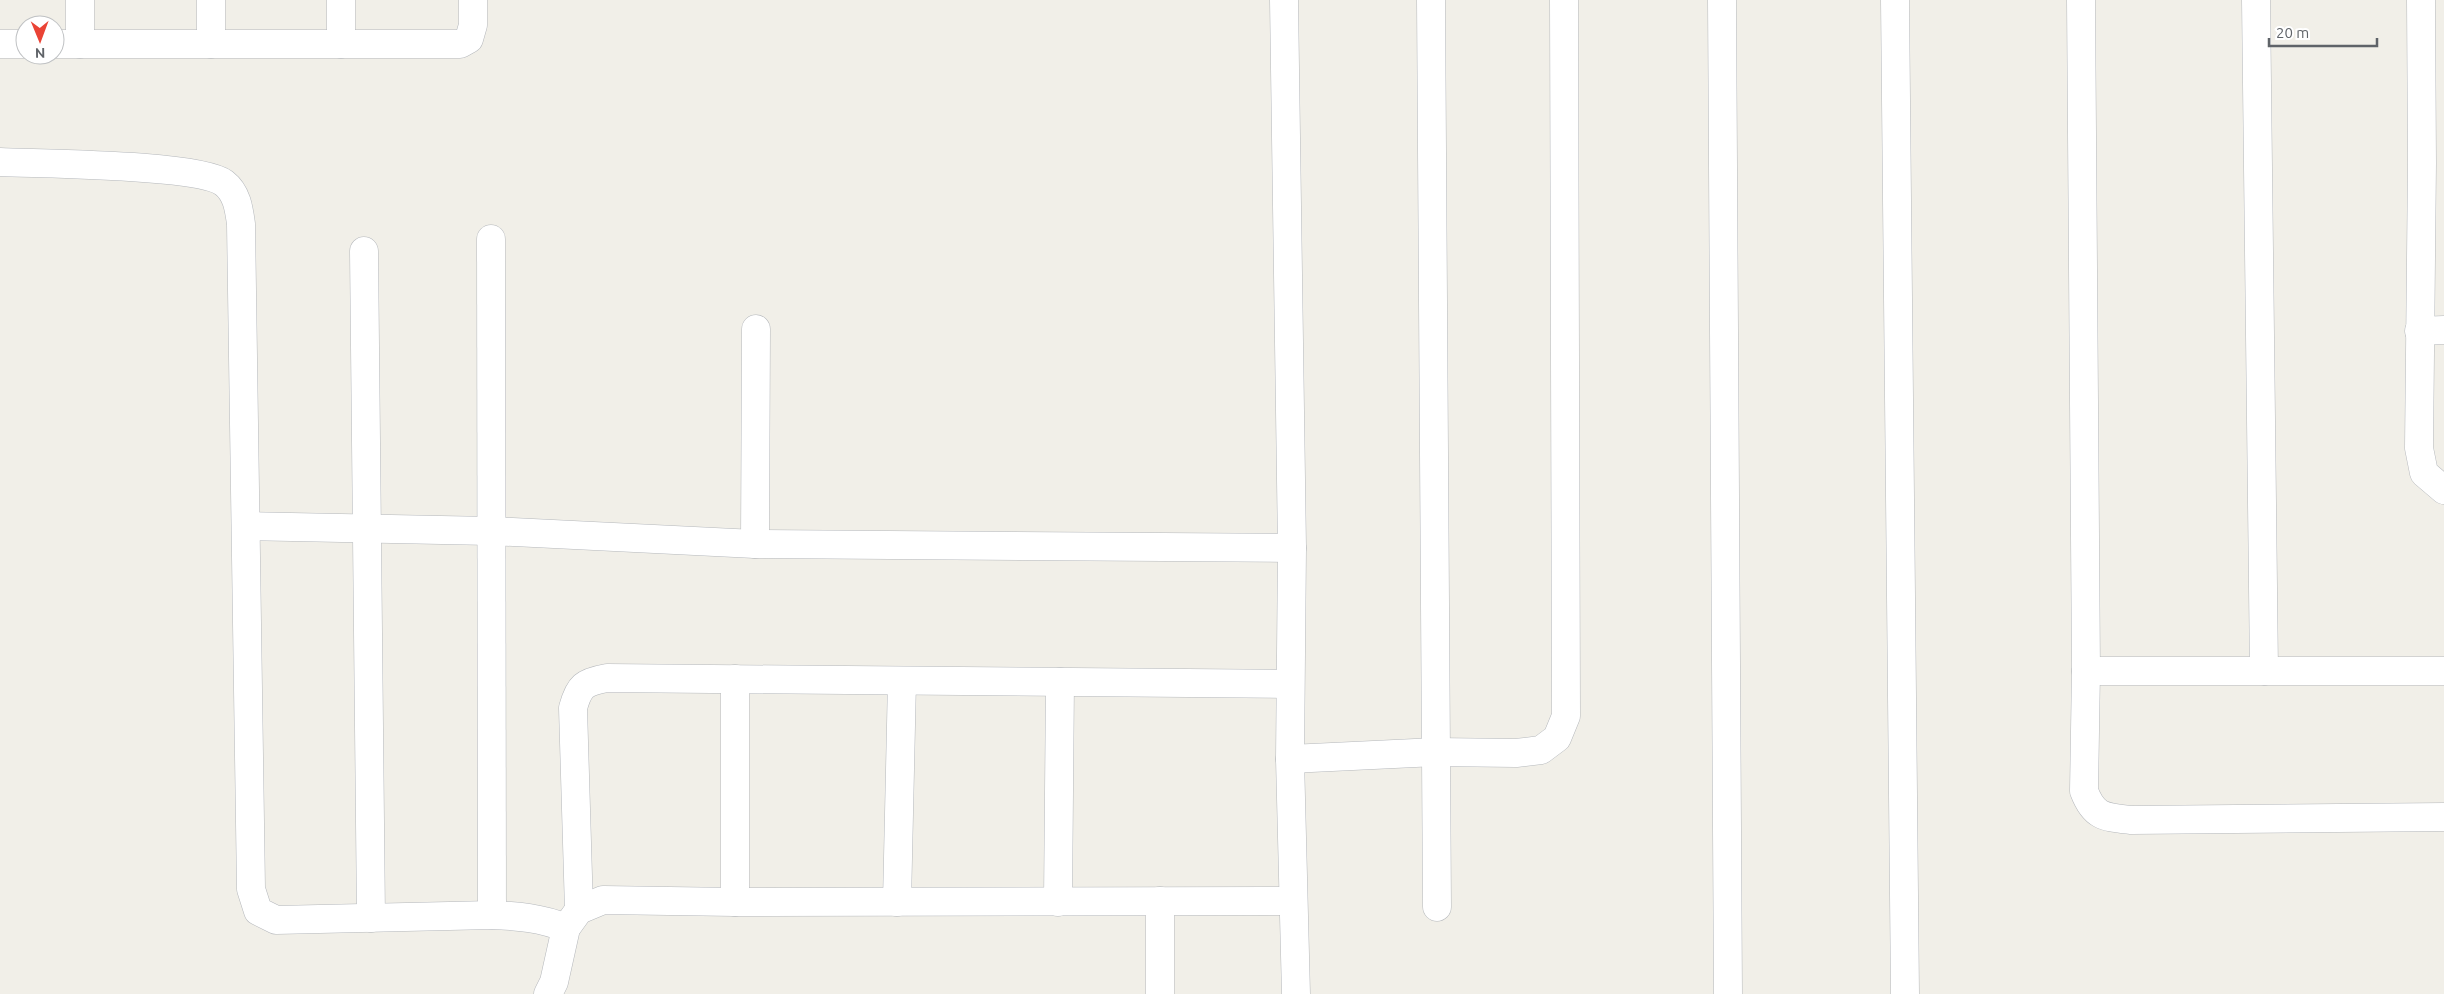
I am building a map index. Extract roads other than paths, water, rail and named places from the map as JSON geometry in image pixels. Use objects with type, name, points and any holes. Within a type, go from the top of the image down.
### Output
[{"type":"street","points":[[80,0],[68,44],[460,44],[469,39],[473,25],[473,0]]},
{"type":"street","points":[[211,0],[211,44]]},
{"type":"street","points":[[341,0],[341,44]]},
{"type":"street","points":[[1284,0],[1292,548],[1290,759],[1292,901],[1296,994]]},
{"type":"street","points":[[1431,0],[1433,576],[1437,906]]},
{"type":"street","points":[[1290,759],[1436,752],[1516,753],[1541,750],[1558,738],[1566,716],[1564,0]]},
{"type":"street","points":[[1722,0],[1728,994]]},
{"type":"street","points":[[1895,0],[1905,994]]},
{"type":"street","points":[[2081,0],[2086,671],[2084,791],[2090,807],[2107,817],[2131,820],[2444,817]]},
{"type":"street","points":[[2256,0],[2264,671]]},
{"type":"street","points":[[2421,0],[2433,163],[2432,330],[2419,448],[2424,473],[2444,490]]},
{"type":"street","points":[[0,44],[15,44]]},
{"type":"street","points":[[0,162],[172,170],[202,175],[224,183],[237,200],[241,224],[251,889],[258,911],[276,920],[492,915],[524,916],[548,920],[572,919],[603,900],[735,902],[1292,901]]},
{"type":"street","points":[[491,239],[492,915]]},
{"type":"street","points":[[364,251],[371,918]]},
{"type":"street","points":[[755,544],[756,328]]},
{"type":"street","points":[[246,526],[491,531],[755,544],[1292,548]]},
{"type":"street","points":[[2086,671],[2444,671]]},
{"type":"street","points":[[548,994],[554,982],[572,919],[573,708],[578,691],[591,681],[607,678],[1290,684]]},
{"type":"street","points":[[735,679],[735,902]]},
{"type":"street","points":[[897,902],[902,681]]},
{"type":"street","points":[[1058,902],[1060,682]]},
{"type":"street","points":[[1160,901],[1160,994]]}]
